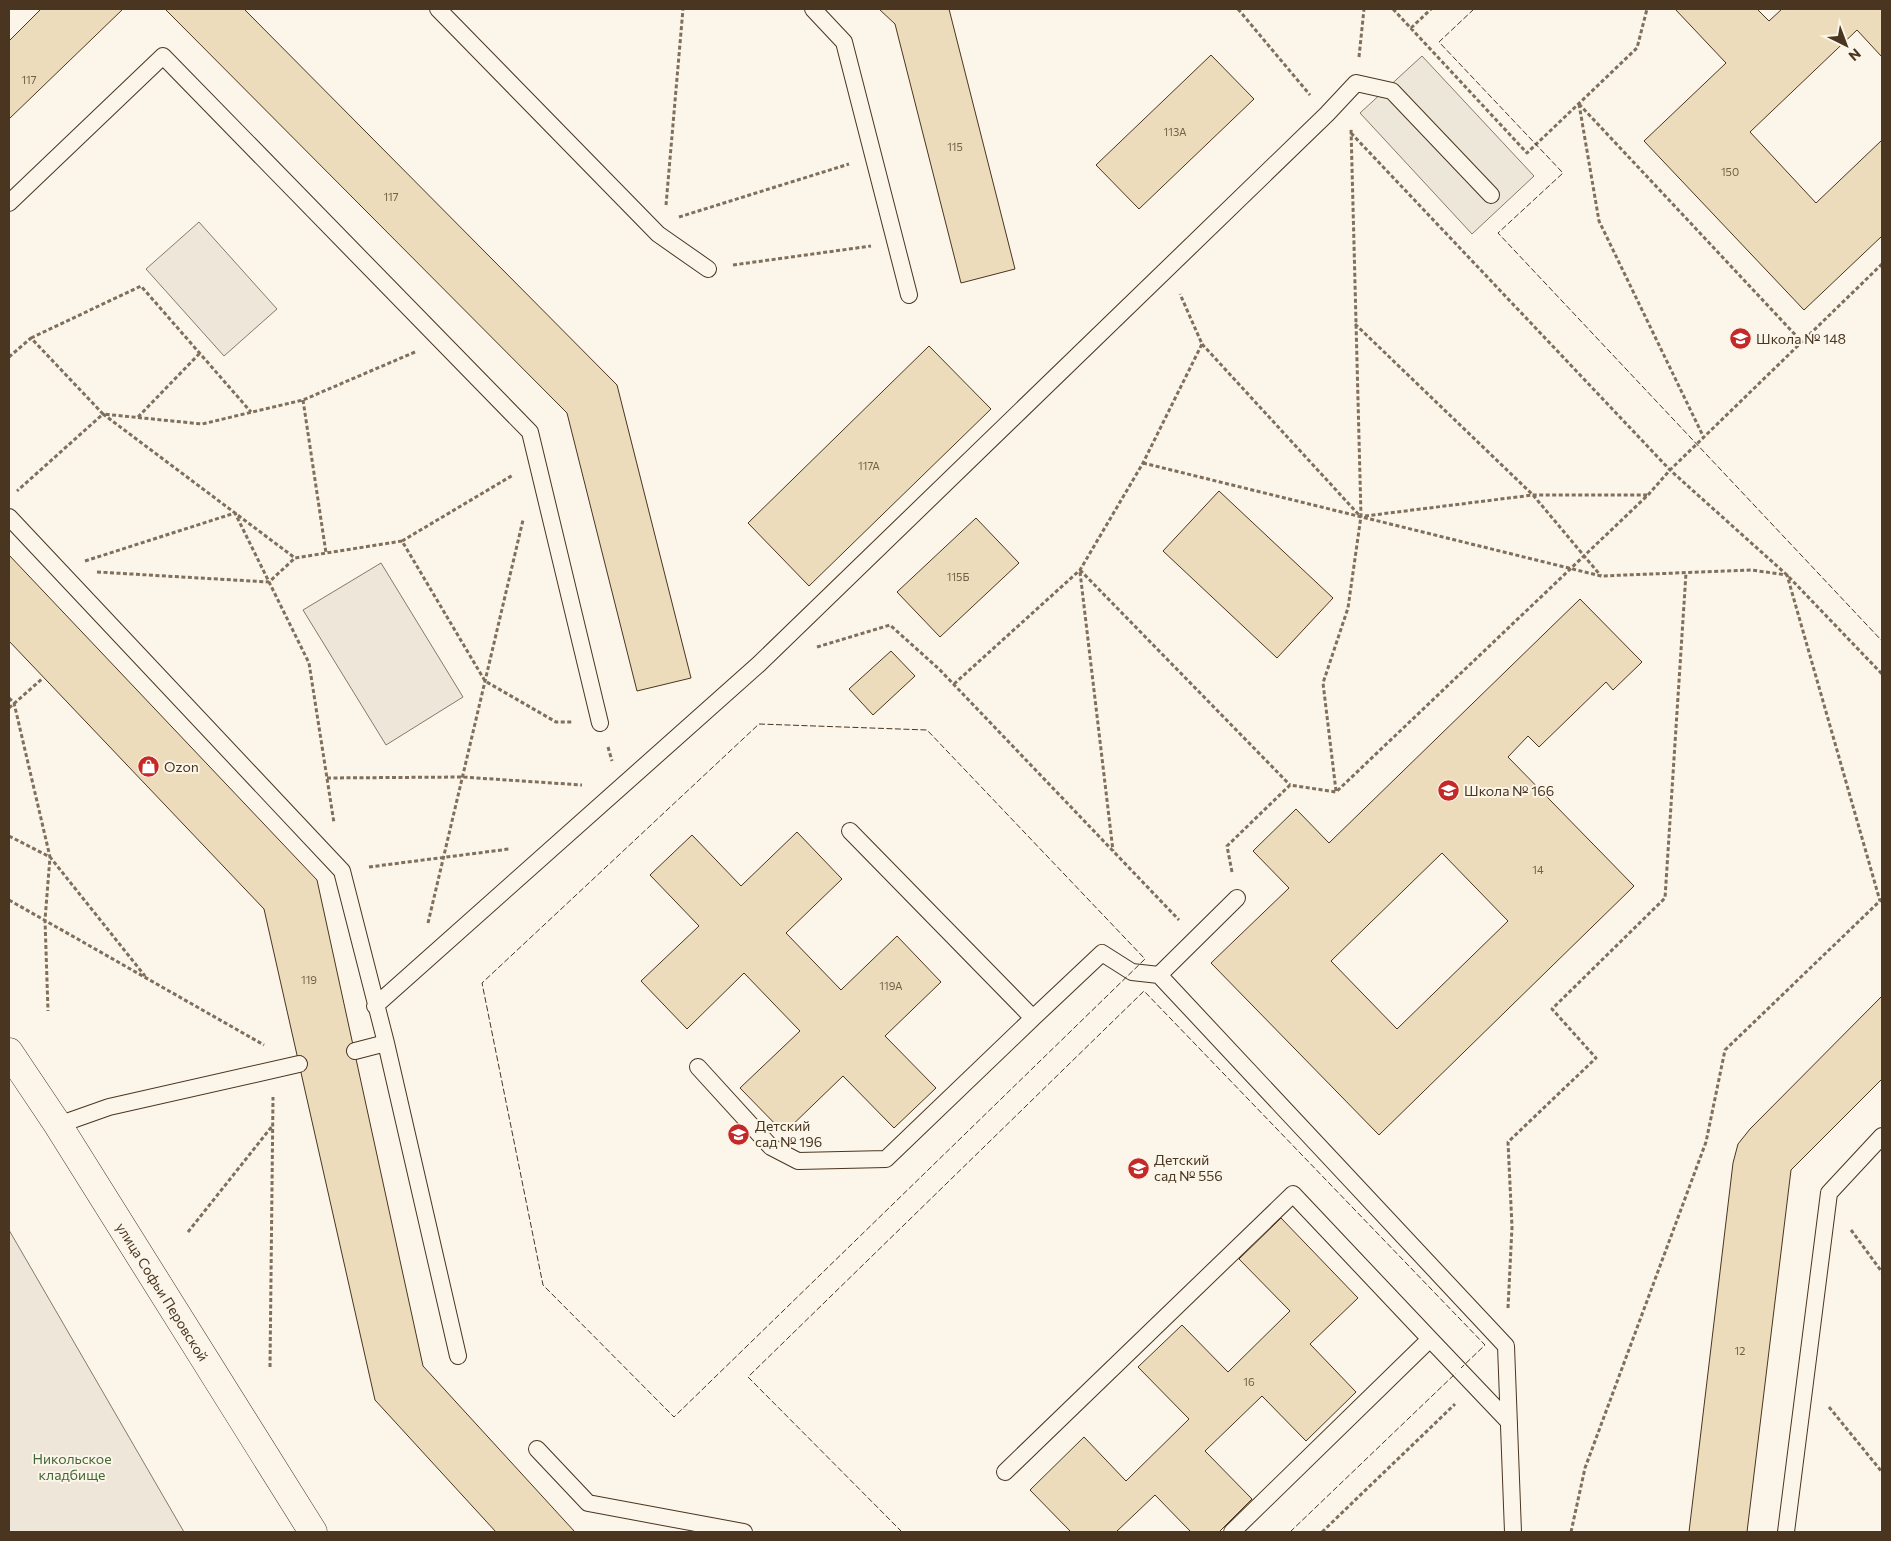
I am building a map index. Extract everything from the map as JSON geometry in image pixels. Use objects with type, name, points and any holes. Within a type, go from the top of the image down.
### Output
[{"type":"street","name":"улица Софьи Перовской","points":[[9,1052],[58,1125],[312,1532]]},
{"type":"lane","points":[[438,9],[658,234],[708,269]]},
{"type":"lane","points":[[813,9],[844,42],[910,295]]},
{"type":"lane","points":[[9,203],[163,56],[530,432],[600,723]]},
{"type":"lane","points":[[375,1006],[759,664],[1327,114],[1356,82],[1392,91],[1490,195]]},
{"type":"lane","points":[[9,517],[342,871],[386,1043],[458,1356]]},
{"type":"lane","points":[[850,831],[1032,1018]]},
{"type":"lane","points":[[1159,975],[1237,898]]},
{"type":"lane","points":[[698,1067],[771,1147],[798,1161],[886,1159],[1102,952],[1132,972],[1159,975],[1506,1346],[1512,1532]]},
{"type":"lane","points":[[354,1051],[386,1043]]},
{"type":"lane","points":[[58,1125],[109,1108],[299,1064]]},
{"type":"lane","points":[[1786,1532],[1829,1193],[1882,1136]]},
{"type":"lane","points":[[1004,1472],[1293,1194],[1508,1422]]},
{"type":"lane","points":[[1232,1532],[1430,1339]]},
{"type":"lane","points":[[536,1449],[588,1503],[744,1532]]},
{"type":"path","points":[[665,212],[683,9]]},
{"type":"path","points":[[1238,9],[1327,114]]},
{"type":"path","points":[[1393,9],[1528,153],[1637,48],[1646,9]]},
{"type":"path","points":[[1410,28],[1431,9]]},
{"type":"path","points":[[1579,104],[1802,342]]},
{"type":"path","points":[[1579,104],[1599,221],[1704,438]]},
{"type":"path","points":[[1336,792],[1323,684],[1348,608],[1361,516],[1351,133],[1670,470],[1786,575],[1882,674]]},
{"type":"path","points":[[674,218],[874,156]]},
{"type":"path","points":[[708,269],[896,243]]},
{"type":"path","points":[[1336,792],[1569,568],[1648,496],[1670,470],[1882,264]]},
{"type":"path","points":[[1167,267],[1202,344],[1361,516]]},
{"type":"path","points":[[9,358],[31,338],[141,286],[252,412]]},
{"type":"path","points":[[1355,324],[1533,495],[1601,576]]},
{"type":"path","points":[[31,338],[103,414],[294,558]]},
{"type":"path","points":[[16,492],[103,414],[202,424],[303,400],[441,341]]},
{"type":"path","points":[[954,684],[1080,570],[1144,463],[1202,344]]},
{"type":"path","points":[[137,418],[200,353]]},
{"type":"path","points":[[303,400],[326,553]]},
{"type":"path","points":[[58,570],[269,582],[294,558],[402,541],[536,461]]},
{"type":"path","points":[[1144,463],[1601,576],[1751,570],[1786,575]]},
{"type":"path","points":[[1361,516],[1533,495],[1648,496]]},
{"type":"path","points":[[58,570],[235,513]]},
{"type":"path","points":[[235,513],[309,663],[342,871],[558,843]]},
{"type":"path","points":[[417,968],[523,519]]},
{"type":"path","points":[[327,778],[462,777],[620,787],[600,723],[556,722],[485,682],[402,541]]},
{"type":"path","points":[[1080,570],[1290,785],[1336,792]]},
{"type":"path","points":[[1080,570],[1113,851]]},
{"type":"path","points":[[1506,1346],[1512,1228],[1508,1142],[1596,1058],[1552,1009],[1665,898],[1686,573]]},
{"type":"path","points":[[1570,1532],[1585,1468],[1706,1142],[1725,1050],[1881,900],[1786,575]]},
{"type":"path","points":[[815,647],[890,625],[954,684],[1196,938]]},
{"type":"path","points":[[9,708],[43,678]]},
{"type":"path","points":[[9,698],[14,704],[50,857],[45,920],[48,1011]]},
{"type":"path","points":[[1237,898],[1226,846],[1290,785]]},
{"type":"path","points":[[9,836],[50,857],[147,978]]},
{"type":"path","points":[[188,1232],[272,1125]]},
{"type":"path","points":[[1828,1200],[1882,1272]]},
{"type":"path","points":[[1806,1379],[1882,1472]]},
{"type":"path","points":[[1322,1532],[1474,1386]]},
{"type":"green space","points":[[199,222],[277,309],[224,356],[146,269]]},
{"type":"green space","points":[[381,563],[463,697],[386,745],[303,610]]},
{"type":"green space","name":"Никольское кладбище","points":[[9,1230],[184,1532],[9,1532]]},
{"type":"shaded area","points":[[1422,56],[1534,176],[1472,234],[1360,113]]},
{"type":"building","points":[[41,9],[123,9],[9,119],[9,41]]},
{"type":"building","points":[[165,9],[244,9],[617,385],[691,678],[637,691],[567,413]]},
{"type":"building","points":[[879,9],[949,9],[1015,269],[961,283],[895,24]]},
{"type":"building","points":[[1675,9],[1757,9],[1769,21],[1782,9],[1882,9],[1882,57],[1857,30],[1750,132],[1816,203],[1882,140],[1882,236],[1804,310],[1644,141],[1726,63]]},
{"type":"building","points":[[1211,55],[1254,99],[1139,209],[1096,165]]},
{"type":"building","points":[[929,346],[991,409],[809,586],[748,523]]},
{"type":"building","points":[[1219,491],[1333,598],[1277,658],[1163,551]]},
{"type":"building","points":[[976,518],[1019,563],[940,637],[897,592]]},
{"type":"building","points":[[9,555],[317,880],[423,1366],[575,1532],[496,1532],[375,1400],[264,909],[9,641]]},
{"type":"building","points":[[1580,599],[1642,662],[1613,690],[1606,682],[1539,747],[1528,736],[1508,757],[1634,886],[1379,1135],[1211,963],[1289,888],[1253,851],[1296,809],[1329,843]],"holes":[[[1442,853],[1508,921],[1397,1029],[1331,961]]]},
{"type":"building","points":[[891,651],[915,676],[873,715],[849,689]]},
{"type":"building","points":[[797,832],[842,879],[786,933],[841,990],[897,936],[941,982],[885,1036],[936,1088],[894,1128],[843,1076],[784,1133],[740,1088],[800,1031],[744,973],[687,1029],[641,981],[699,926],[650,875],[692,835],[741,886]]},
{"type":"building","points":[[1882,996],[1882,1079],[1791,1170],[1747,1532],[1689,1532],[1733,1163],[1738,1144],[1750,1129]]},
{"type":"building","points":[[1281,1218],[1358,1298],[1310,1344],[1356,1392],[1306,1441],[1262,1396],[1205,1451],[1252,1499],[1219,1532],[1191,1532],[1155,1495],[1116,1532],[1071,1532],[1030,1490],[1084,1437],[1126,1481],[1189,1419],[1138,1367],[1182,1325],[1228,1372],[1290,1311],[1239,1259]]},
{"type":"fence","points":[[1474,9],[1439,42],[1563,173],[1498,233],[1882,641]]},
{"type":"fence","points":[[759,724],[927,730],[1145,959],[674,1417],[543,1285],[482,983],[759,724]]},
{"type":"fence","points":[[902,1532],[748,1377],[1144,991],[1485,1345],[1461,1368]]},
{"type":"fence","points":[[1290,1532],[1456,1373]]},
{"type":"place","name":"Школа № 148","points":[[1740,339]]},
{"type":"place","name":"Ozon","points":[[148,767]]},
{"type":"place","name":"Школа № 166","points":[[1448,791]]},
{"type":"place","name":"Детский сад № 196","points":[[739,1134]]},
{"type":"place","name":"Детский сад № 556","points":[[1138,1168]]}]
